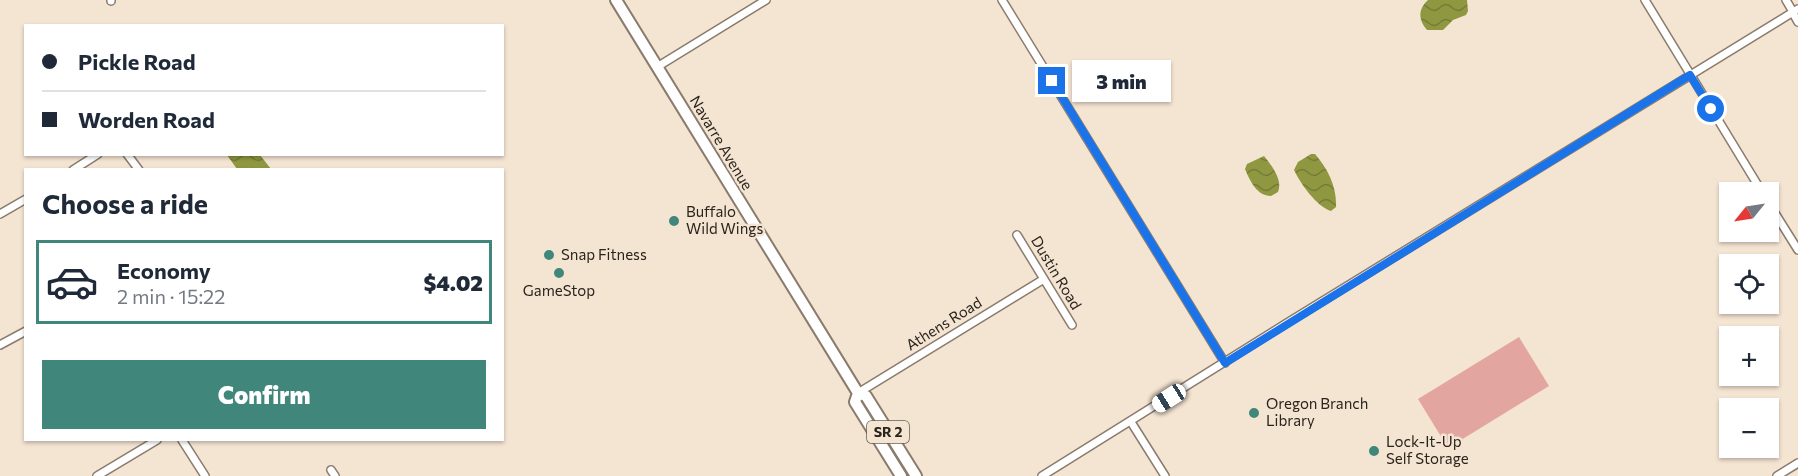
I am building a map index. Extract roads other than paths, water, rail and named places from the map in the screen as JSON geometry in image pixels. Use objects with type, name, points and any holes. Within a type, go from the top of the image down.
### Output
[{"type":"highway","name":"Navarre Avenue","points":[[616,0],[858,393],[866,396],[916,476]]},
{"type":"highway","name":"Navarre Avenue","points":[[858,393],[855,402],[901,476]]},
{"type":"highway","points":[[861,412],[867,410],[888,432]]},
{"type":"street","points":[[657,67],[766,0]]},
{"type":"street","points":[[1002,0],[1225,363]]},
{"type":"street","points":[[1645,0],[1756,182]]},
{"type":"street","points":[[1785,0],[1795,11],[1798,22]]},
{"type":"street","points":[[1042,476],[1795,11]]},
{"type":"street","points":[[76,168],[95,156]]},
{"type":"street","points":[[0,214],[24,200]]},
{"type":"street","points":[[1779,220],[1798,250]]},
{"type":"street","name":"Dustin Road","points":[[1017,235],[1072,325]]},
{"type":"street","name":"Athens Road","points":[[858,393],[1044,279]]},
{"type":"street","points":[[0,345],[24,332]]},
{"type":"street","points":[[1131,422],[1165,476]]},
{"type":"street","points":[[97,476],[155,441]]},
{"type":"street","points":[[183,441],[205,476]]},
{"type":"street","points":[[1777,476],[1798,463]]},
{"type":"water","points":[[1428,0],[1467,0],[1468,11],[1466,15],[1453,20],[1443,30],[1427,30],[1420,15],[1422,7]]},
{"type":"water","points":[[1315,154],[1320,160],[1333,185],[1336,207],[1331,211],[1315,200],[1294,170],[1298,162]]},
{"type":"water","points":[[228,156],[261,156],[270,168],[236,168]]},
{"type":"water","points":[[1264,156],[1276,173],[1279,183],[1278,192],[1271,196],[1258,191],[1245,169],[1247,164]]},
{"type":"place","name":"Buffalo Wild Wings","points":[[674,221]]},
{"type":"place","name":"Snap Fitness","points":[[549,255]]},
{"type":"place","name":"GameStop","points":[[559,273]]},
{"type":"place","name":"Oregon Branch Library","points":[[1254,413]]},
{"type":"place","name":"Lock-It-Up Self Storage","points":[[1374,451]]}]
